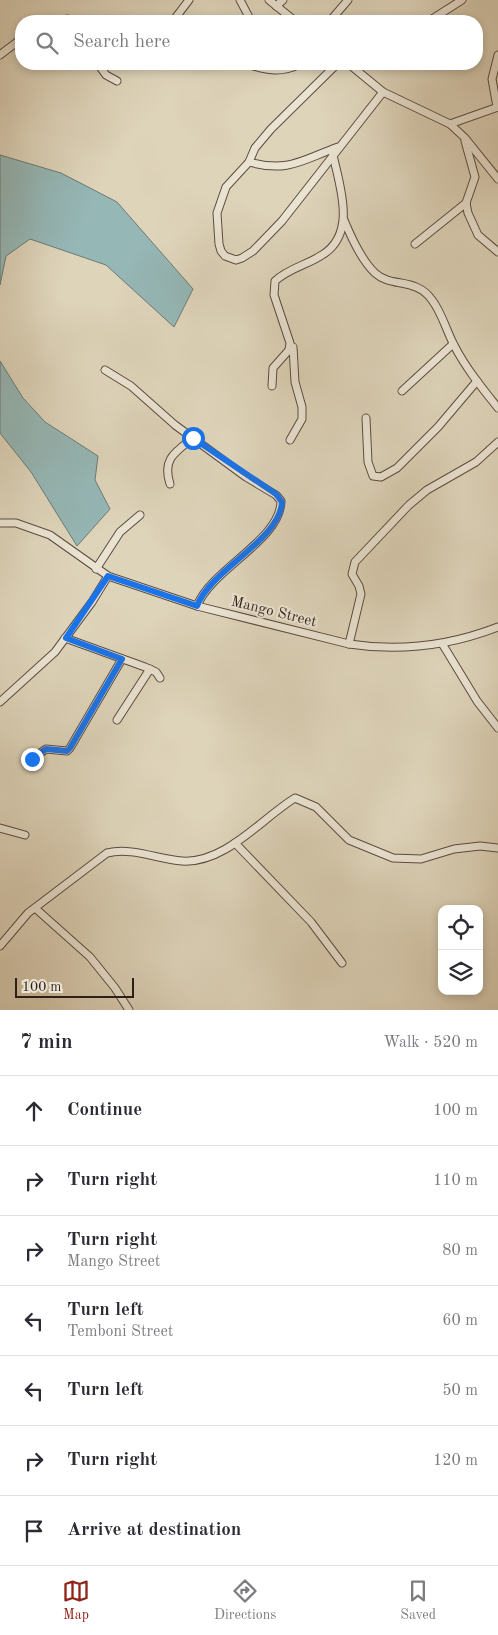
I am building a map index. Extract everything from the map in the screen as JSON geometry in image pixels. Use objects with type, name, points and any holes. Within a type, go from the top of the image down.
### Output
[{"type":"street","points":[[178,15],[189,0]]},
{"type":"street","points":[[240,0],[248,15]]},
{"type":"street","points":[[269,0],[287,15]]},
{"type":"street","points":[[276,6],[283,0]]},
{"type":"street","points":[[335,15],[348,0]]},
{"type":"street","points":[[438,15],[462,0]]},
{"type":"street","points":[[0,54],[15,43]]},
{"type":"street","points":[[450,124],[497,107],[492,79],[498,55]]},
{"type":"street","points":[[102,70],[106,75],[118,81]]},
{"type":"street","points":[[331,70],[271,129],[255,148],[249,162],[226,187],[217,213],[221,251],[236,260],[252,251],[282,221],[338,147],[383,92]]},
{"type":"street","points":[[356,70],[383,92],[450,124],[465,138],[498,179]]},
{"type":"street","points":[[415,244],[466,203],[475,177],[465,138]]},
{"type":"street","points":[[249,162],[265,167],[292,166],[338,147]]},
{"type":"street","points":[[272,386],[273,368],[289,350],[290,343],[276,300],[275,281],[323,255],[333,246],[342,230],[342,195],[333,155]]},
{"type":"street","points":[[466,203],[478,235],[498,252]]},
{"type":"street","points":[[343,218],[352,238],[375,274],[400,283],[415,285],[431,298],[453,344],[477,382],[498,408]]},
{"type":"street","points":[[402,391],[453,344]]},
{"type":"street","points":[[290,440],[302,418],[302,407],[295,382],[294,347]]},
{"type":"street","points":[[105,370],[131,386],[193,438],[276,494],[282,502],[281,510],[259,541],[218,577],[201,597],[197,606]]},
{"type":"street","points":[[366,418],[368,462],[373,476],[381,477],[397,468],[438,427],[477,382]]},
{"type":"street","points":[[170,484],[168,463],[171,456],[193,438]]},
{"type":"street","points":[[349,644],[361,594],[352,574],[355,562],[409,505],[428,490],[476,462],[498,442]]},
{"type":"street","points":[[96,569],[120,532],[140,515]]},
{"type":"street","name":"Mango Street","points":[[0,523],[16,523],[50,535],[108,576],[197,606],[349,644],[409,649],[443,644],[498,627]]},
{"type":"street","points":[[0,702],[42,665],[66,638],[108,576]]},
{"type":"street","points":[[66,638],[150,669],[160,678]]},
{"type":"street","points":[[443,644],[477,701],[498,728]]},
{"type":"street","points":[[32,759],[46,749],[67,751],[70,748],[122,659]]},
{"type":"street","points":[[118,720],[150,669]]},
{"type":"street","points":[[0,946],[35,908],[107,853],[121,850],[190,860],[212,854],[235,843],[294,798],[316,807],[349,840],[393,858],[421,859],[454,849],[480,846],[498,848]]},
{"type":"street","points":[[0,828],[25,835]]},
{"type":"street","points":[[235,843],[311,922],[342,963]]},
{"type":"street","points":[[35,908],[90,957],[130,1010]]},
{"type":"water","points":[[0,155],[61,173],[117,202],[193,289],[174,327],[106,265],[30,239],[6,256],[0,285]]},
{"type":"water","points":[[0,361],[23,398],[45,422],[98,456],[95,480],[110,509],[77,546],[31,472],[0,433]]},
{"type":"route","points":[[32,759],[40,751],[46,749],[67,751],[76,742],[122,659],[66,638],[108,576],[197,606],[201,597],[218,577],[259,541],[281,510],[282,502],[276,494],[246,477],[193,438]]}]
